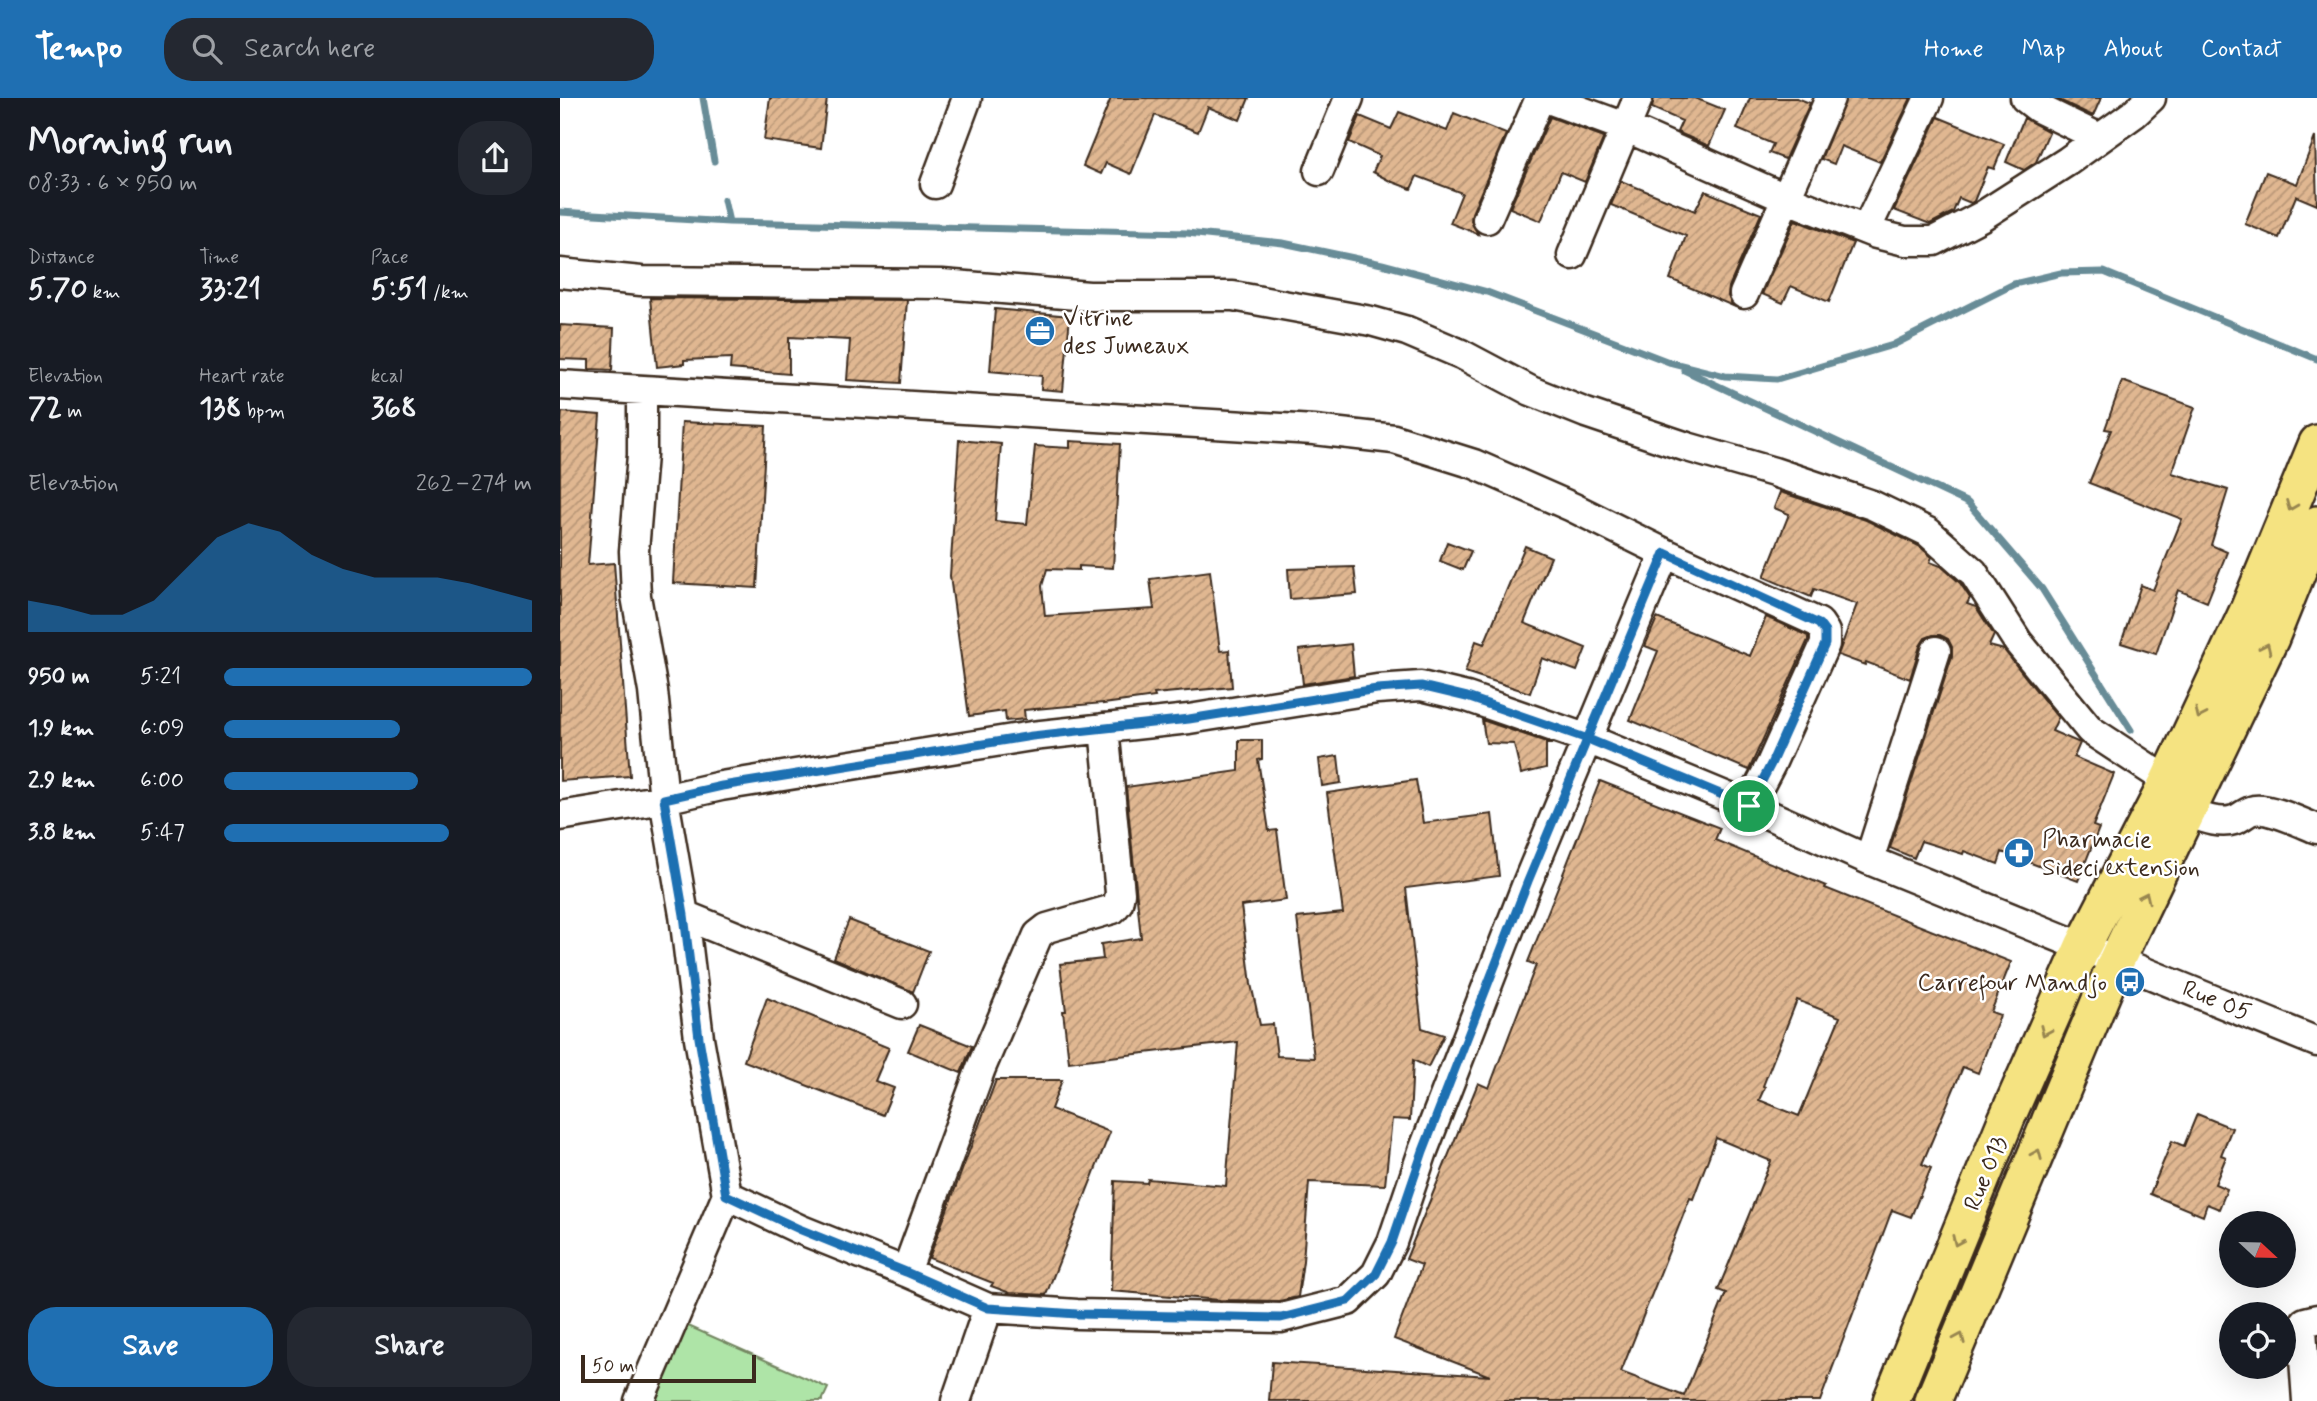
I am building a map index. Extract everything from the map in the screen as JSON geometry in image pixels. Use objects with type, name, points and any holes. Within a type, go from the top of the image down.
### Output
[{"type":"main road","name":"Rue O13","points":[[1891,1401],[2006,1121],[2083,946],[2168,781],[2248,610],[2317,443]]},
{"type":"main road","name":"Rue O13","points":[[1933,1401],[2117,959],[2271,638],[2317,524]]},
{"type":"street","points":[[935,184],[967,98]]},
{"type":"street","points":[[1319,171],[1349,98]]},
{"type":"street","points":[[1487,219],[1540,98]]},
{"type":"street","points":[[1546,98],[1625,127],[1785,198],[1866,230],[1905,241],[1934,241],[1992,209],[2068,162],[2135,113],[2151,98]]},
{"type":"street","points":[[1572,255],[1639,98]]},
{"type":"street","points":[[1744,294],[1830,98]]},
{"type":"street","points":[[1866,230],[1929,98]]},
{"type":"street","points":[[2025,98],[2038,108],[2100,138]]},
{"type":"street","points":[[560,273],[641,281],[942,284],[1089,296],[1233,296],[1371,321],[1407,331],[1461,354],[1531,391],[1586,413],[1872,505],[1928,532],[1973,572],[2018,642],[2090,730],[2168,781]]},
{"type":"street","points":[[560,385],[642,392],[1314,429],[1394,439],[1474,464],[1572,507],[1819,624],[1825,632],[1825,644],[1749,806]]},
{"type":"street","points":[[639,1401],[726,1195],[699,1038],[684,915],[664,799],[653,691],[636,596],[634,551],[642,455],[642,392]]},
{"type":"street","points":[[726,1195],[799,1229],[988,1308],[1077,1314],[1281,1318],[1348,1301],[1376,1274],[1392,1242],[1423,1151],[1528,881],[1665,553]]},
{"type":"street","points":[[1869,860],[1936,651]]},
{"type":"street","name":"Rue O5","points":[[560,816],[839,766],[1032,736],[1189,719],[1377,689],[1421,686],[1467,697],[1588,739],[1749,806],[1869,860],[2317,1041]]},
{"type":"street","points":[[906,1272],[981,1068],[1038,935],[1047,928],[1113,909],[1118,903],[1120,893],[1104,728]]},
{"type":"street","points":[[2186,812],[2225,821],[2234,820],[2254,810],[2263,810],[2317,829]]},
{"type":"street","points":[[684,915],[902,1004]]},
{"type":"street","points":[[956,1401],[988,1308]]},
{"type":"street","points":[[2307,1401],[2302,1330],[2305,1322],[2317,1319]]},
{"type":"green space","points":[[686,1325],[828,1388],[822,1401],[656,1401]]},
{"type":"building","points":[[770,98],[827,98],[821,148],[764,140]]},
{"type":"building","points":[[1111,98],[1249,98],[1240,120],[1208,107],[1198,132],[1155,115],[1131,174],[1106,163],[1101,174],[1083,166]]},
{"type":"building","points":[[1654,98],[1695,98],[1725,110],[1709,146],[1677,132],[1682,121],[1652,108]]},
{"type":"building","points":[[1750,98],[1797,98],[1810,103],[1785,159],[1769,153],[1773,144],[1737,129]]},
{"type":"building","points":[[1846,98],[1911,98],[1880,162],[1841,146],[1834,164],[1821,159]]},
{"type":"building","points":[[2055,98],[2101,98],[2093,116]]},
{"type":"building","points":[[1399,112],[1447,131],[1454,113],[1506,134],[1472,213],[1471,221],[1478,234],[1450,223],[1462,193],[1417,176],[1411,189],[1390,181],[1373,172],[1380,156],[1349,142],[1360,116],[1391,129]]},
{"type":"building","points":[[1550,117],[1604,137],[1585,182],[1561,172],[1541,221],[1510,208]]},
{"type":"building","points":[[1938,117],[2004,144],[1994,169],[1988,167],[1974,201],[1971,203],[1959,198],[1953,212],[1930,224],[1894,210]]},
{"type":"building","points":[[2024,118],[2049,132],[2036,162],[2024,170],[2006,162]]},
{"type":"building","points":[[2315,137],[2317,205],[2296,196],[2279,238],[2245,224],[2266,172],[2297,184]]},
{"type":"building","points":[[1621,181],[1695,211],[1705,191],[1761,214],[1729,287],[1728,296],[1733,306],[1670,279],[1686,236],[1611,205]]},
{"type":"building","points":[[1795,220],[1853,243],[1829,302],[1791,286],[1783,303],[1762,294]]},
{"type":"building","points":[[650,298],[907,300],[901,383],[847,380],[850,340],[789,337],[789,374],[730,369],[731,358],[684,360],[684,364],[657,367]]},
{"type":"building","points":[[995,309],[1070,316],[1063,391],[1041,389],[1042,376],[990,371]]},
{"type":"building","points":[[560,325],[614,328],[612,370],[589,369],[589,360],[560,359]]},
{"type":"building","points":[[2122,381],[2195,407],[2172,473],[2228,490],[2211,545],[2227,552],[2207,602],[2178,590],[2156,654],[2121,643],[2141,585],[2153,590],[2182,519],[2089,483],[2111,430],[2105,429]]},
{"type":"building","points":[[562,412],[600,415],[588,565],[614,563],[630,776],[560,781]]},
{"type":"building","points":[[682,422],[766,426],[757,588],[673,583]]},
{"type":"building","points":[[959,440],[1001,444],[995,521],[1027,524],[1035,446],[1070,448],[1070,441],[1120,444],[1113,568],[1079,566],[1079,570],[1047,569],[1042,586],[1045,616],[1154,609],[1150,579],[1210,571],[1220,651],[1229,650],[1232,687],[1154,694],[1155,697],[1103,704],[1024,710],[1025,719],[1006,721],[1005,711],[969,716],[950,576]]},
{"type":"building","points":[[1780,492],[1866,520],[1919,546],[1932,557],[1930,562],[1941,566],[1960,583],[1970,598],[1967,604],[1976,607],[1994,635],[1989,646],[2004,650],[2058,718],[2052,731],[2080,743],[2074,757],[2114,774],[2093,826],[2099,828],[2078,881],[2002,852],[1998,864],[1964,851],[1963,854],[1921,841],[1914,858],[1890,848],[1952,656],[1952,647],[1948,639],[1940,635],[1925,638],[1910,679],[1866,662],[1865,665],[1838,655],[1857,604],[1814,589],[1811,597],[1764,577],[1789,514],[1774,508]]},
{"type":"building","points":[[1447,542],[1471,551],[1463,570],[1440,561]]},
{"type":"building","points":[[1525,546],[1551,557],[1524,623],[1586,648],[1577,671],[1542,658],[1530,693],[1465,672],[1476,641],[1484,644]]},
{"type":"building","points":[[1354,567],[1357,594],[1290,599],[1288,569]]},
{"type":"building","points":[[1766,617],[1808,636],[1808,640],[1749,770],[1630,720],[1658,651],[1645,646],[1657,618],[1750,656]]},
{"type":"building","points":[[1351,644],[1354,676],[1303,684],[1299,650]]},
{"type":"building","points":[[1482,720],[1552,744],[1546,744],[1546,768],[1521,774],[1514,744],[1486,743]]},
{"type":"building","points":[[1239,740],[1262,740],[1262,759],[1258,760],[1269,831],[1277,830],[1286,900],[1241,906],[1251,984],[1260,1025],[1273,1024],[1277,1056],[1314,1058],[1297,918],[1343,913],[1327,793],[1416,780],[1423,823],[1492,814],[1499,876],[1406,888],[1422,1028],[1444,1035],[1428,1067],[1413,1060],[1410,1120],[1392,1119],[1385,1185],[1309,1182],[1298,1297],[1279,1301],[1220,1300],[1111,1291],[1115,1181],[1147,1183],[1148,1179],[1226,1186],[1238,1042],[1069,1062],[1060,964],[1103,959],[1101,944],[1141,938],[1126,787],[1239,771]]},
{"type":"building","points":[[1338,756],[1341,783],[1322,786],[1319,759]]},
{"type":"building","points":[[1600,781],[1720,828],[1715,840],[1826,886],[1825,888],[2011,962],[1991,1012],[2000,1015],[1978,1073],[1963,1067],[1922,1164],[1931,1168],[1911,1217],[1892,1210],[1820,1401],[1269,1401],[1272,1362],[1490,1376],[1394,1339],[1422,1265],[1406,1259],[1478,1083],[1489,1088],[1536,965],[1528,962]],"holes":[[[1797,1000],[1840,1017],[1799,1116],[1759,1100]],[[1716,1138],[1771,1161],[1718,1290],[1726,1293],[1684,1396],[1621,1372]]]},
{"type":"building","points":[[849,920],[929,951],[913,992],[834,958]]},
{"type":"building","points":[[767,998],[889,1048],[875,1081],[894,1088],[883,1115],[744,1061]]},
{"type":"building","points":[[919,1025],[972,1046],[961,1073],[908,1051]]},
{"type":"building","points":[[996,1080],[1062,1080],[1051,1109],[1110,1132],[1046,1295],[1010,1293],[991,1286],[993,1283],[929,1258]]},
{"type":"building","points":[[2197,1114],[2232,1128],[2221,1155],[2226,1157],[2215,1184],[2227,1189],[2219,1209],[2207,1204],[2203,1216],[2150,1194],[2172,1141],[2184,1146]]},
{"type":"waterway","points":[[703,98],[714,161]]},
{"type":"waterway","points":[[724,200],[729,222]]},
{"type":"waterway","points":[[560,212],[729,222],[1187,233],[1283,243],[1382,264],[1487,292],[1669,362],[1725,376],[1777,379],[1893,345],[2014,284],[2061,273],[2104,272],[2317,359]]},
{"type":"waterway","points":[[1684,370],[1968,503],[2042,589],[2131,730]]},
{"type":"place","name":"Vitrine des Jumeaux","points":[[1040,331]]},
{"type":"place","name":"Pharmacie Sideci extension","points":[[2019,853]]},
{"type":"place","name":"Carrefour Mandjo","points":[[2130,982]]},
{"type":"route","points":[[1749,806],[1588,739],[1467,697],[1421,686],[1377,689],[1189,719],[1032,736],[722,786],[664,799],[684,915],[699,1038],[726,1195],[799,1229],[988,1308],[1077,1314],[1281,1318],[1348,1301],[1376,1274],[1392,1242],[1423,1151],[1528,881],[1588,739],[1665,553],[1819,624],[1825,632],[1825,644],[1749,806]]}]
